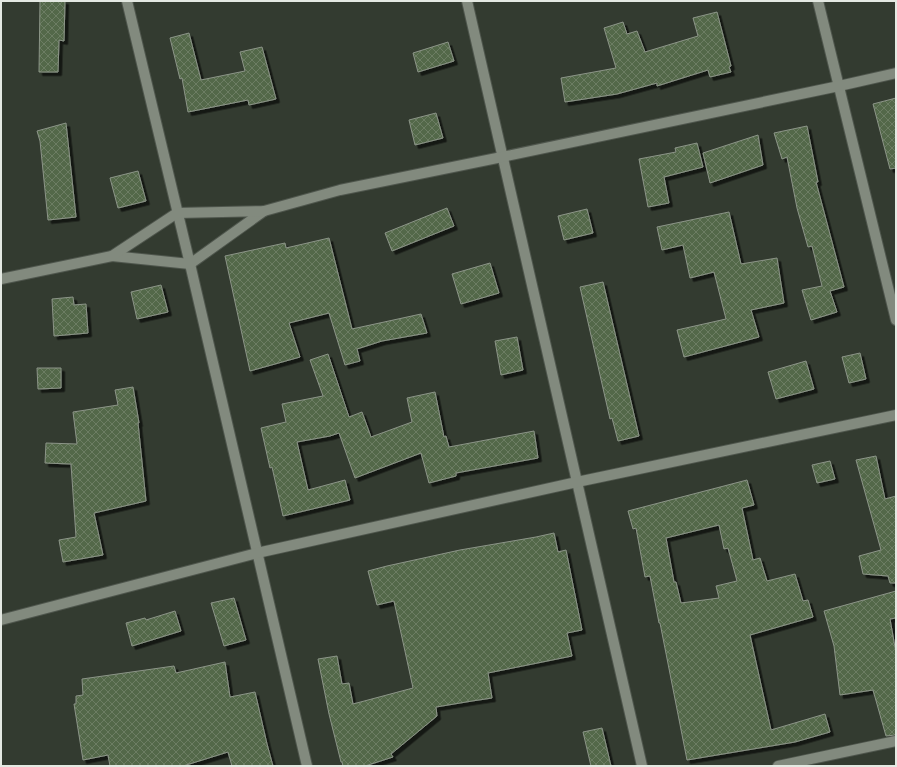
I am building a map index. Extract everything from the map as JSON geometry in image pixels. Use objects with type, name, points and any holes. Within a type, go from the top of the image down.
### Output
[{"type":"street","points":[[127,1],[307,766]]},
{"type":"street","points":[[467,1],[642,766]]},
{"type":"street","points":[[818,1],[896,320]]},
{"type":"street","points":[[112,256],[177,213],[264,211],[340,190],[896,73]]},
{"type":"street","points":[[1,278],[112,256],[190,264],[264,211]]},
{"type":"street","points":[[1,620],[257,553],[577,482],[896,415]]},
{"type":"street","points":[[778,766],[896,741]]},
{"type":"building","points":[[40,1],[65,1],[64,41],[59,40],[58,72],[39,72]]},
{"type":"building","points":[[717,12],[731,66],[729,67],[731,72],[710,77],[708,70],[657,86],[657,83],[617,94],[565,102],[561,78],[616,68],[604,28],[623,22],[627,34],[637,31],[645,52],[698,36],[693,18]]},
{"type":"building","points":[[189,33],[201,80],[245,71],[240,52],[262,47],[276,99],[249,105],[248,100],[188,112],[182,78],[180,79],[170,38]]},
{"type":"building","points":[[448,42],[454,61],[418,72],[413,53]]},
{"type":"building","points":[[896,98],[896,168],[890,169],[873,104]]},
{"type":"building","points":[[436,113],[443,138],[415,145],[409,120]]},
{"type":"building","points":[[66,123],[76,217],[48,220],[40,141],[37,131]]},
{"type":"building","points":[[807,126],[818,182],[816,182],[844,287],[830,291],[837,312],[811,320],[802,290],[822,286],[812,246],[808,247],[797,208],[787,157],[782,159],[774,133]]},
{"type":"building","points":[[758,135],[763,165],[710,183],[703,153]]},
{"type":"building","points":[[697,143],[703,167],[664,177],[669,203],[648,207],[639,159],[676,152],[675,148]]},
{"type":"building","points":[[138,171],[146,201],[118,208],[110,178]]},
{"type":"building","points":[[447,208],[454,226],[392,251],[385,233]]},
{"type":"building","points":[[587,209],[593,233],[564,240],[558,216]]},
{"type":"building","points":[[729,212],[741,264],[777,258],[784,303],[751,310],[759,337],[684,357],[677,330],[726,319],[714,272],[690,278],[683,245],[662,250],[657,227]]},
{"type":"building","points":[[329,238],[352,329],[421,314],[427,333],[382,341],[357,349],[360,361],[345,365],[329,313],[289,323],[300,357],[250,371],[225,256],[285,243],[286,248]]},
{"type":"building","points":[[490,263],[499,293],[461,304],[452,274]]},
{"type":"building","points":[[603,282],[639,436],[618,441],[612,418],[610,419],[580,287]]},
{"type":"building","points":[[161,285],[168,312],[137,319],[131,292]]},
{"type":"building","points":[[73,297],[74,305],[86,304],[88,333],[54,336],[52,299]]},
{"type":"building","points":[[517,337],[523,370],[501,375],[495,341]]},
{"type":"building","points":[[860,353],[866,379],[849,383],[842,357]]},
{"type":"building","points":[[328,354],[349,417],[362,412],[371,437],[412,422],[407,398],[435,392],[444,437],[446,436],[449,447],[534,431],[538,458],[456,473],[456,476],[429,483],[421,453],[355,478],[339,433],[297,442],[308,490],[345,480],[350,500],[283,516],[272,467],[270,468],[261,428],[286,422],[282,404],[323,396],[310,360]]},
{"type":"building","points":[[806,361],[814,389],[776,399],[768,372]]},
{"type":"building","points":[[37,368],[61,368],[61,388],[38,389]]},
{"type":"building","points":[[133,387],[139,423],[146,501],[94,513],[103,555],[63,562],[59,540],[76,537],[71,464],[45,463],[46,443],[77,444],[73,412],[118,405],[115,390]]},
{"type":"building","points":[[876,456],[885,499],[896,496],[896,583],[890,583],[888,576],[863,574],[859,556],[881,550],[856,460]]},
{"type":"building","points":[[830,461],[835,479],[817,483],[812,465]]},
{"type":"building","points":[[747,480],[754,505],[742,508],[753,560],[760,558],[767,581],[795,574],[803,601],[808,600],[813,617],[750,635],[771,730],[825,714],[830,732],[795,742],[687,760],[650,576],[645,577],[636,528],[633,529],[628,511]],"holes":[[[719,525],[724,549],[728,548],[737,581],[716,586],[719,598],[681,603],[676,582],[674,582],[666,538]]]},
{"type":"building","points":[[554,533],[558,552],[566,550],[582,630],[567,633],[572,656],[488,673],[492,698],[436,707],[437,716],[391,754],[393,757],[365,766],[343,766],[329,714],[318,659],[337,656],[342,684],[349,683],[353,704],[413,688],[394,601],[377,605],[368,571],[460,550]]},
{"type":"building","points":[[896,591],[896,618],[890,619],[896,653],[896,735],[886,736],[873,690],[840,695],[834,646],[824,611]]},
{"type":"building","points":[[234,598],[246,640],[224,646],[211,603]]},
{"type":"building","points":[[175,611],[181,631],[132,646],[126,623],[145,618],[146,620]]},
{"type":"building","points":[[225,662],[230,697],[255,692],[273,766],[232,766],[228,752],[183,766],[110,766],[108,755],[83,760],[74,704],[76,704],[76,696],[83,695],[82,679],[174,666],[176,673]]},
{"type":"building","points":[[602,728],[611,766],[591,766],[583,732]]}]
